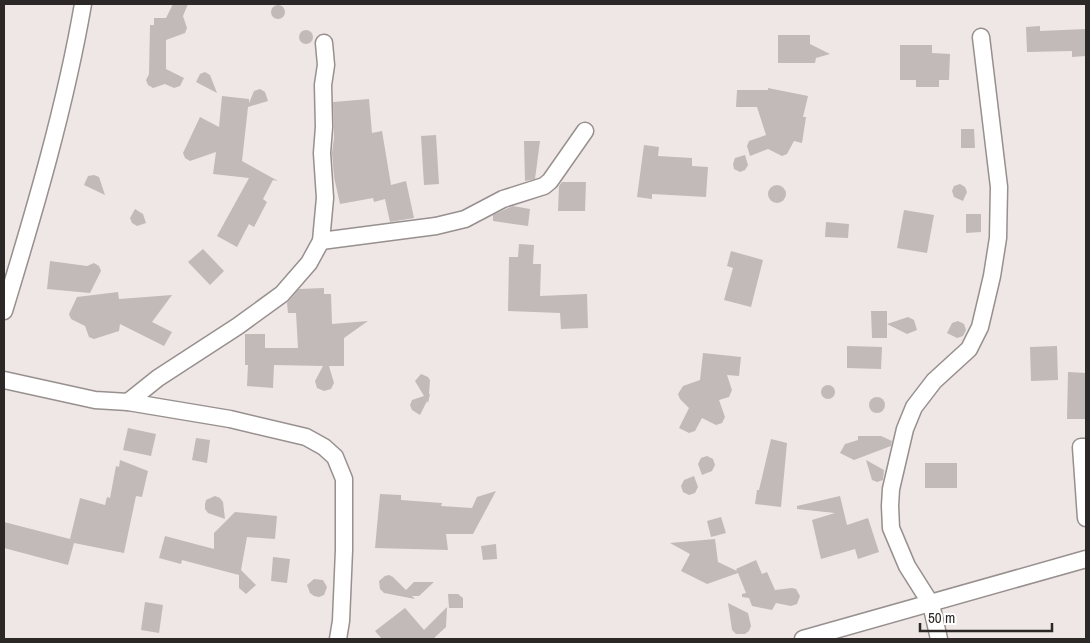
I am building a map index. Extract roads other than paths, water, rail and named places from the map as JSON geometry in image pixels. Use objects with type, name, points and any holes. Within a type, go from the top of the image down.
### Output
[{"type":"street","points":[[4,310],[51,149],[73,60],[83,4]]},
{"type":"street","points":[[939,639],[931,604],[907,566],[891,528],[891,490],[905,429],[914,407],[934,381],[969,349],[980,327],[992,276],[998,238],[999,187],[981,37]]},
{"type":"street","points":[[128,402],[158,378],[238,326],[282,294],[309,263],[321,241],[325,198],[322,153],[324,127],[323,85],[326,65],[324,43]]},
{"type":"street","points":[[321,241],[436,226],[465,219],[509,196],[544,186],[550,181],[585,131]]},
{"type":"street","points":[[4,380],[95,400],[128,402],[230,420],[306,437],[324,447],[335,457],[344,479],[341,621],[338,639]]},
{"type":"street","points":[[1086,447],[1081,447],[1086,518]]},
{"type":"street","points":[[803,639],[1086,559]]}]
